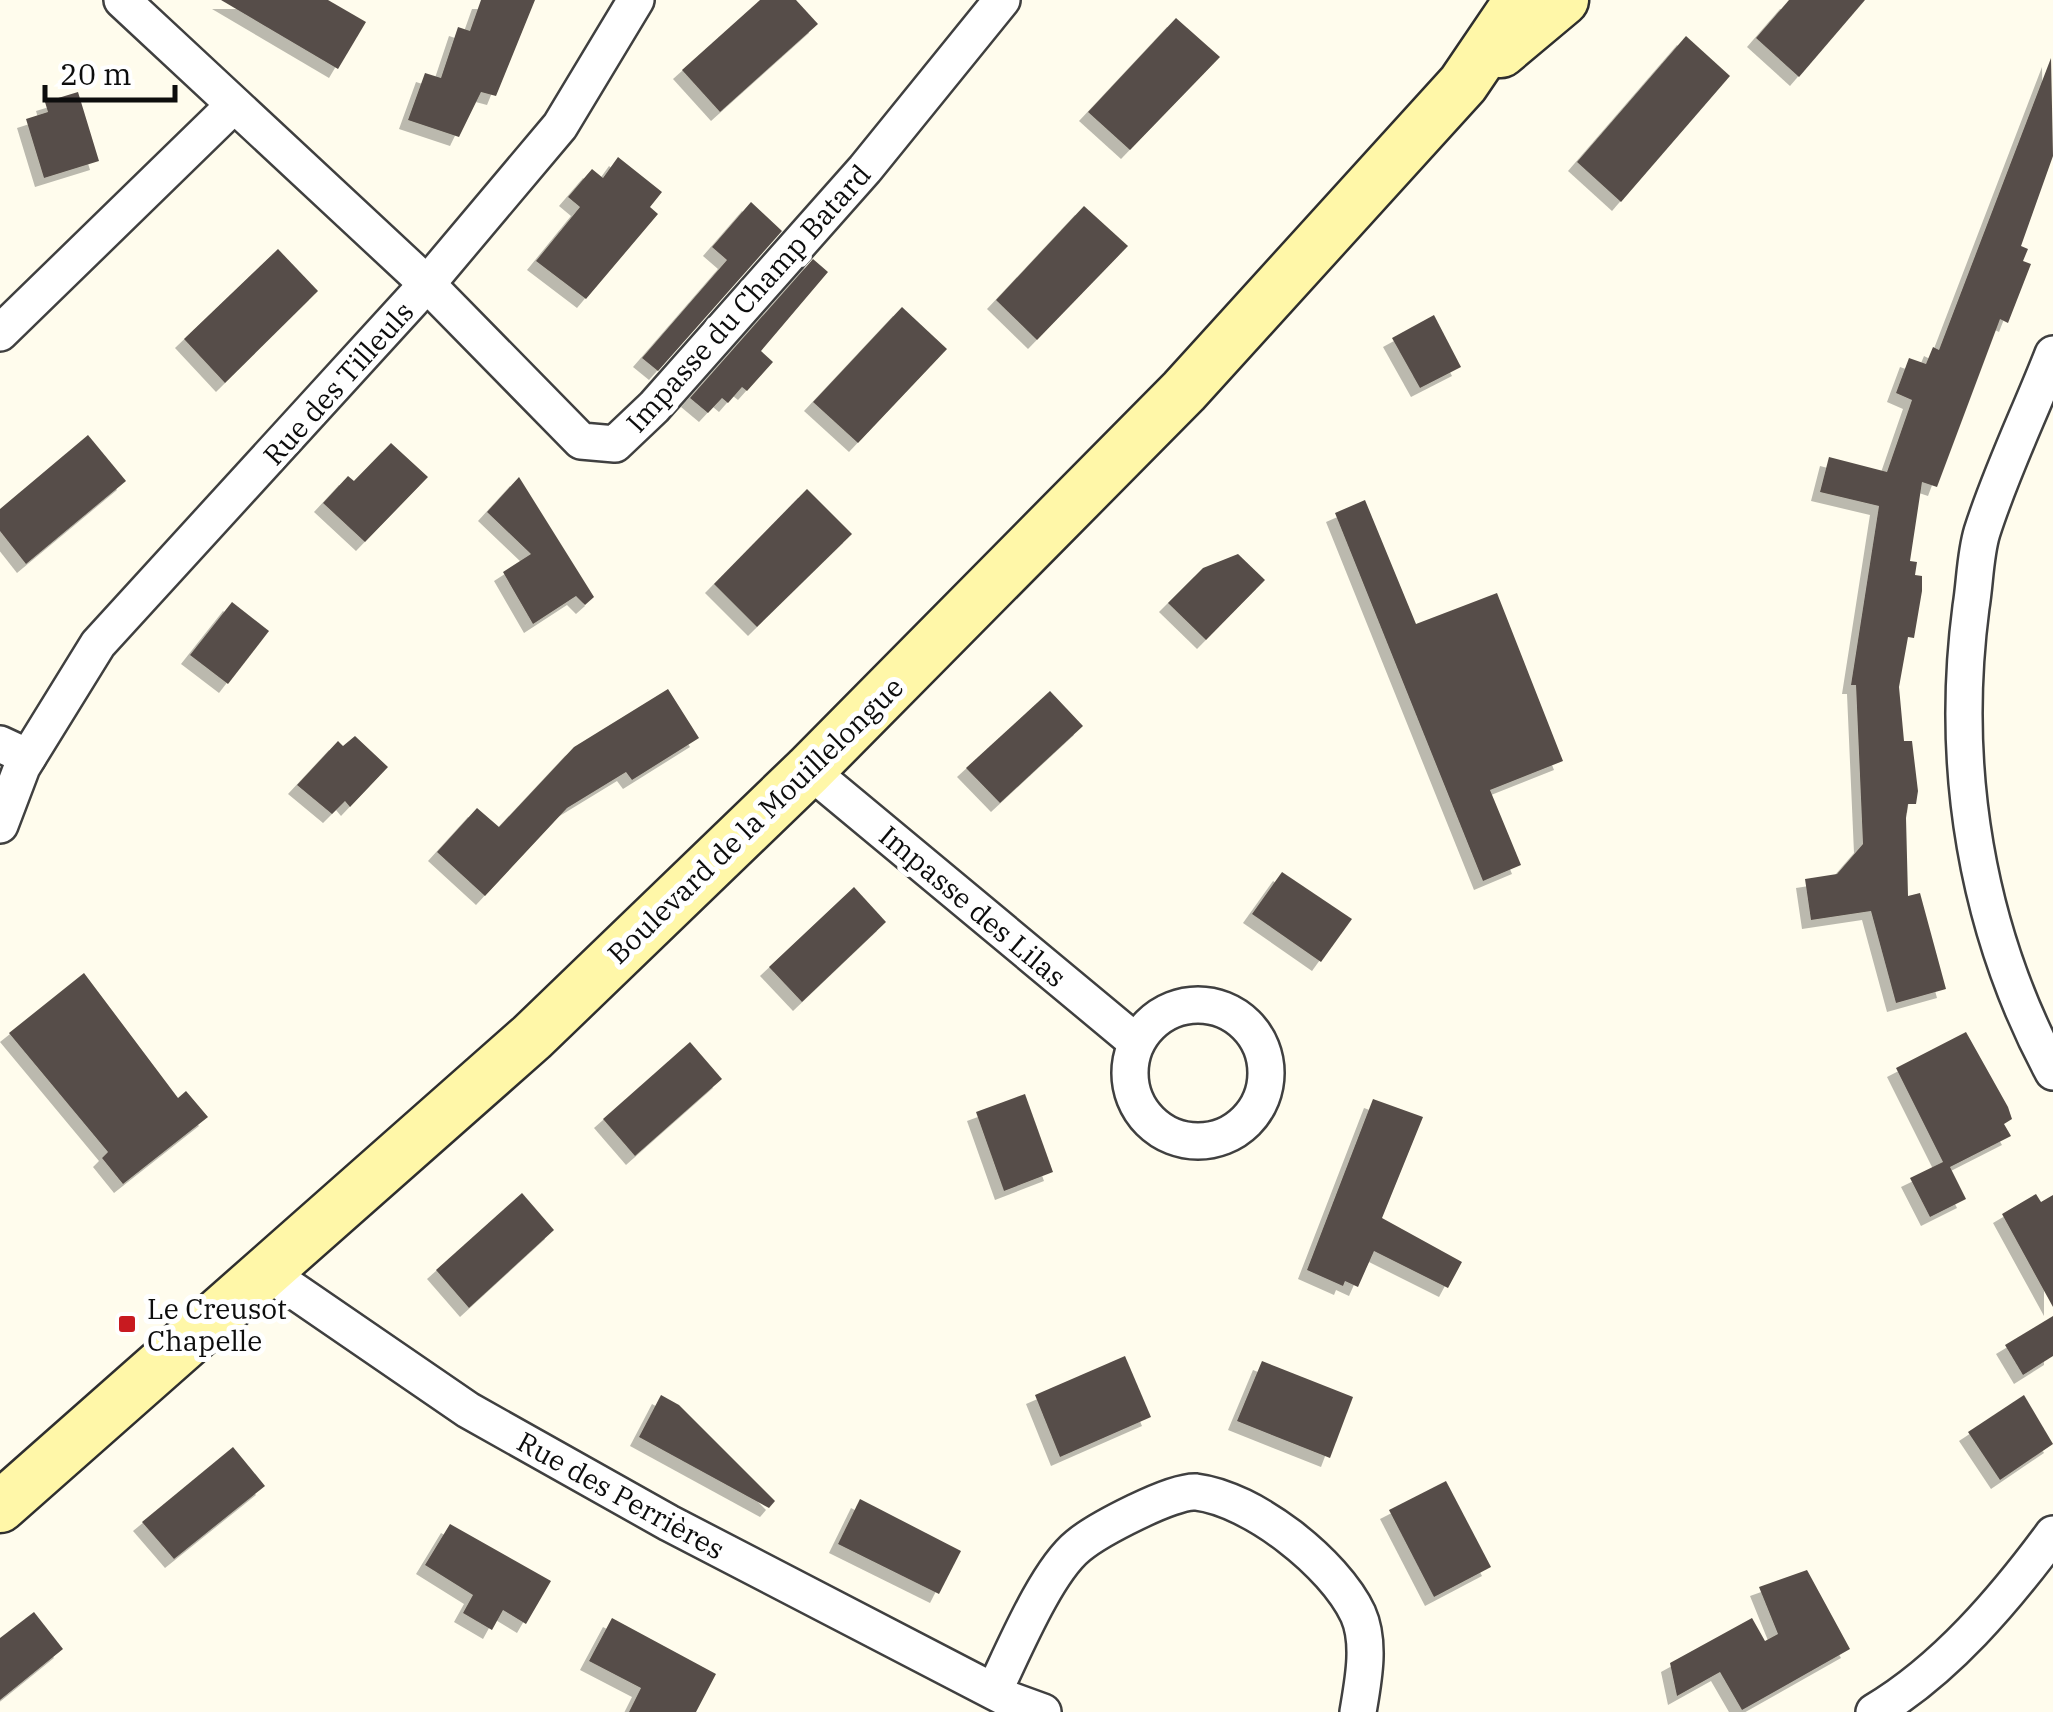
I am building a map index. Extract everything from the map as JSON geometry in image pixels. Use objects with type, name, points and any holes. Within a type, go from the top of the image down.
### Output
[{"type":"main road","name":"Boulevard de la Mouillelongue","points":[[1463,84],[1520,0]]},
{"type":"main road","name":"Boulevard de la Mouillelongue","points":[[1,1505],[532,1037],[809,770],[1184,391],[1463,84],[1564,0]]},
{"type":"street","points":[[122,0],[427,284]]},
{"type":"street","name":"Rue des Tilleuls","points":[[0,825],[14,750],[98,644],[427,284],[560,126],[636,0]]},
{"type":"street","name":"Impasse du Champ Batard","points":[[427,284],[581,441],[615,444],[654,407],[865,169],[1002,0]]},
{"type":"street","points":[[0,332],[234,105]]},
{"type":"street","points":[[2053,354],[1982,534],[1962,672],[1965,783],[1986,911],[2032,1032],[2053,1072]]},
{"type":"street","name":"Impasse des Lilas","points":[[809,770],[1136,1042]]},
{"type":"street","name":"Rue des Perrières","points":[[264,1270],[468,1410],[669,1524],[994,1692],[1044,1712]]},
{"type":"street","points":[[994,1692],[1037,1604],[1076,1548],[1121,1518],[1194,1492],[1258,1515],[1306,1550],[1338,1584],[1359,1616],[1365,1668],[1358,1712]]},
{"type":"street","points":[[1874,1712],[1903,1695],[2010,1592],[2053,1534]]},
{"type":"building","points":[[221,0],[328,0],[366,22],[338,69]]},
{"type":"building","points":[[481,0],[535,0],[496,96],[481,92],[459,137],[408,120],[425,73],[441,78],[458,27],[470,31]]},
{"type":"building","points":[[760,0],[796,0],[818,24],[720,112],[682,70]]},
{"type":"building","points":[[1789,0],[1865,0],[1799,77],[1756,38]]},
{"type":"building","points":[[1176,18],[1220,57],[1130,150],[1088,112]]},
{"type":"building","points":[[1686,36],[1730,76],[1621,202],[1577,162]]},
{"type":"building","points":[[2051,58],[2053,156],[2021,246],[2028,249],[2023,261],[2031,264],[2008,323],[2000,319],[1937,487],[1922,482],[1910,561],[1917,562],[1915,575],[1922,576],[1922,591],[1914,638],[1908,637],[1899,687],[1904,741],[1912,741],[1918,791],[1916,804],[1908,804],[1906,818],[1908,896],[1920,893],[1946,989],[1896,1003],[1871,911],[1811,920],[1805,879],[1837,874],[1863,844],[1856,685],[1851,685],[1879,506],[1820,492],[1829,457],[1887,472],[1912,400],[1896,393],[1909,358],[1926,364],[1933,347],[1939,350]]},
{"type":"building","points":[[78,92],[99,161],[44,178],[26,119],[48,112],[45,102]]},
{"type":"building","points":[[618,157],[662,192],[650,207],[658,214],[586,299],[536,261],[580,207],[568,197],[592,169],[603,178]]},
{"type":"building","points":[[751,202],[782,231],[658,371],[642,358],[727,260],[712,247]]},
{"type":"building","points":[[1084,206],[1128,246],[1037,340],[996,300]]},
{"type":"building","points":[[278,249],[318,291],[225,383],[184,339]]},
{"type":"building","points":[[813,259],[828,272],[761,351],[773,362],[747,391],[742,387],[728,403],[722,398],[708,413],[690,398]]},
{"type":"building","points":[[902,307],[947,349],[858,443],[813,402]]},
{"type":"building","points":[[1434,315],[1461,367],[1420,388],[1392,338]]},
{"type":"building","points":[[88,435],[126,481],[26,564],[0,531],[0,509]]},
{"type":"building","points":[[391,443],[428,477],[365,542],[323,503],[348,476],[354,481]]},
{"type":"building","points":[[519,477],[594,597],[585,605],[576,596],[533,624],[503,572],[531,554],[487,512]]},
{"type":"building","points":[[807,489],[852,534],[757,627],[714,584]]},
{"type":"building","points":[[1365,500],[1416,624],[1497,593],[1563,761],[1490,790],[1521,865],[1483,881],[1335,513]]},
{"type":"building","points":[[1238,554],[1265,580],[1206,640],[1168,603],[1203,568]]},
{"type":"building","points":[[232,602],[269,631],[228,684],[190,655]]},
{"type":"building","points":[[668,689],[699,738],[632,780],[626,772],[567,808],[485,896],[437,852],[477,808],[499,827],[574,747]]},
{"type":"building","points":[[1050,691],[1083,726],[1000,803],[966,768]]},
{"type":"building","points":[[355,736],[388,767],[350,807],[345,801],[332,814],[297,785],[338,741],[343,746]]},
{"type":"building","points":[[1282,872],[1352,919],[1321,962],[1252,914]]},
{"type":"building","points":[[854,887],[886,922],[802,1002],[769,967]]},
{"type":"building","points":[[84,973],[178,1098],[186,1091],[208,1117],[123,1184],[102,1158],[108,1152],[9,1033]]},
{"type":"building","points":[[1966,1032],[2008,1107],[2012,1119],[2004,1124],[2011,1136],[1950,1167],[1966,1199],[1930,1217],[1910,1178],[1943,1162],[1896,1068]]},
{"type":"building","points":[[690,1042],[722,1079],[635,1156],[603,1119]]},
{"type":"building","points":[[1025,1094],[1053,1172],[1004,1191],[976,1112]]},
{"type":"building","points":[[1373,1099],[1423,1117],[1382,1218],[1462,1262],[1448,1288],[1374,1251],[1358,1287],[1345,1281],[1343,1286],[1307,1270]]},
{"type":"building","points":[[522,1193],[554,1230],[469,1308],[436,1270]]},
{"type":"building","points":[[2036,1194],[2041,1202],[2053,1195],[2053,1307],[2002,1214]]},
{"type":"building","points":[[2053,1316],[2053,1356],[2023,1375],[2005,1345]]},
{"type":"building","points":[[1125,1356],[1151,1417],[1060,1457],[1035,1395]]},
{"type":"building","points":[[1262,1361],[1353,1397],[1330,1458],[1237,1421]]},
{"type":"building","points":[[661,1395],[679,1405],[775,1501],[769,1508],[639,1437]]},
{"type":"building","points":[[2024,1395],[2053,1444],[2000,1480],[1968,1432]]},
{"type":"building","points":[[233,1447],[265,1486],[174,1559],[142,1522]]},
{"type":"building","points":[[1446,1481],[1491,1567],[1434,1597],[1389,1510]]},
{"type":"building","points":[[860,1499],[961,1551],[939,1594],[838,1544]]},
{"type":"building","points":[[450,1524],[551,1581],[526,1624],[503,1610],[492,1630],[463,1613],[473,1595],[425,1565]]},
{"type":"building","points":[[1807,1570],[1850,1649],[1742,1710],[1720,1672],[1677,1696],[1670,1663],[1752,1618],[1765,1641],[1778,1634],[1759,1587]]},
{"type":"building","points":[[34,1612],[63,1649],[0,1700],[0,1638]]},
{"type":"building","points":[[612,1618],[716,1674],[696,1712],[629,1712],[641,1688],[589,1661]]},
{"type":"place","name":"Le Creusot Chapelle","points":[[127,1324]]}]
